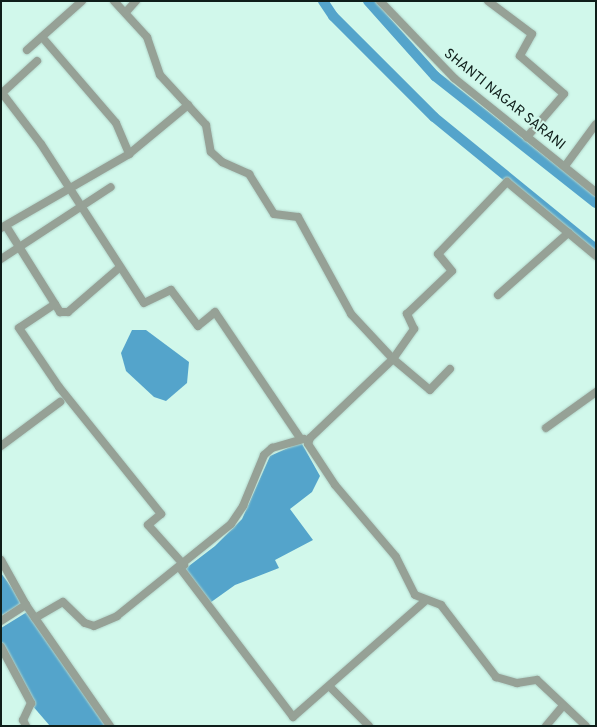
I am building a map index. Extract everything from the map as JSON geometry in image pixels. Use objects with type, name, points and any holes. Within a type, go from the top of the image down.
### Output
[{"type":"street","points":[[27,50],[82,1]]},
{"type":"street","points":[[114,1],[147,37],[160,75],[206,125],[211,152],[222,162],[249,174],[274,214],[298,217],[351,314],[393,359],[430,390],[450,369]]},
{"type":"street","points":[[126,12],[136,1]]},
{"type":"street","name":"SHANTI NAGAR SARANI","points":[[380,1],[454,78],[596,192]]},
{"type":"street","points":[[488,1],[532,34],[520,56],[564,94],[527,137]]},
{"type":"street","points":[[42,37],[116,123],[128,154]]},
{"type":"street","points":[[37,61],[2,93],[41,144],[69,191],[144,303],[171,290],[198,326],[215,312],[300,438],[309,441]]},
{"type":"street","points":[[119,268],[68,312],[60,312],[20,248],[4,227],[69,191],[128,154],[188,105]]},
{"type":"street","points":[[565,166],[596,124]]},
{"type":"street","points":[[309,441],[393,359],[414,329],[407,314],[452,271],[438,254],[507,182],[596,256]]},
{"type":"street","points":[[1,259],[111,187]]},
{"type":"street","points":[[498,295],[568,233]]},
{"type":"street","points":[[55,304],[19,328],[59,387],[161,514],[148,525],[182,566],[293,718],[426,600]]},
{"type":"street","points":[[546,428],[596,392]]},
{"type":"street","points":[[1,446],[60,402]]},
{"type":"street","points":[[35,618],[63,602],[85,622],[94,626],[103,623],[130,607],[182,566],[236,517],[264,454],[272,448],[300,438]]},
{"type":"street","points":[[309,441],[308,444],[335,485],[396,557],[415,595],[426,600],[436,601],[441,605],[496,677],[517,683],[537,680],[586,726]]},
{"type":"street","points":[[1,560],[26,605],[110,726]]},
{"type":"street","points":[[1,621],[26,605]]},
{"type":"street","points":[[1,647],[31,703],[23,720],[26,726]]},
{"type":"street","points":[[330,687],[369,726]]},
{"type":"street","points":[[546,726],[564,706]]},
{"type":"water","points":[[132,330],[146,330],[189,362],[187,383],[166,401],[154,397],[126,371],[121,353]]},
{"type":"water","points":[[301,442],[320,476],[312,492],[290,509],[313,540],[275,560],[279,568],[235,585],[207,605],[181,572],[215,546],[242,519],[270,456]]},
{"type":"water","points":[[1,573],[23,603],[1,616]]},
{"type":"water","points":[[27,612],[106,726],[50,726],[31,704],[1,650],[1,628]]},
{"type":"waterway","points":[[323,1],[333,16],[434,117],[596,249]]},
{"type":"waterway","points":[[368,1],[435,76],[596,203]]}]
